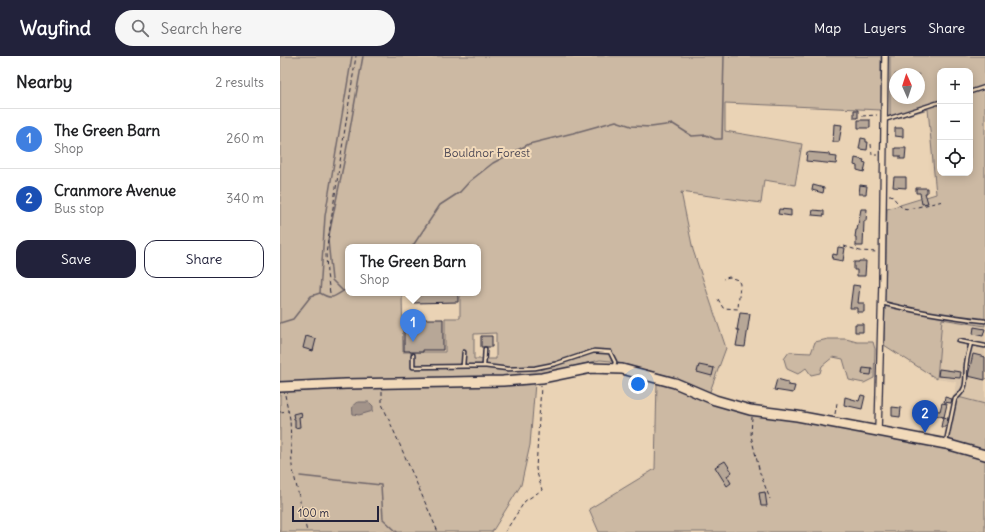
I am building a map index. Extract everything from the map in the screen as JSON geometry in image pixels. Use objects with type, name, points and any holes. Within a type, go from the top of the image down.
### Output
[{"type":"main road","points":[[281,387],[382,383],[503,381],[542,378],[591,368],[622,369],[675,383],[715,400],[752,411],[797,416],[878,431],[946,444],[985,455]]},
{"type":"street","points":[[878,431],[885,56]]},
{"type":"lane","points":[[973,91],[985,87]]},
{"type":"lane","points":[[884,118],[937,103]]},
{"type":"lane","points":[[881,303],[943,316],[985,321]]},
{"type":"lane","points":[[959,341],[985,346]]},
{"type":"lane","points":[[946,444],[955,399],[962,392],[966,379],[965,367],[971,343]]},
{"type":"lane","points":[[484,366],[485,349]]},
{"type":"lane","points":[[413,355],[413,367],[484,366],[508,369],[535,368],[555,364],[594,351],[610,352],[615,362],[614,369]]},
{"type":"lane","points":[[464,352],[464,366]]},
{"type":"path","points":[[330,293],[326,254],[356,56]]},
{"type":"path","points":[[862,116],[884,118]]},
{"type":"path","points":[[871,144],[872,154],[884,156]]},
{"type":"path","points":[[883,194],[891,195],[902,208],[908,209],[943,201]]},
{"type":"path","points":[[844,246],[860,251],[882,252]]},
{"type":"path","points":[[718,299],[723,308],[738,309],[740,284],[738,280],[730,277],[723,279]]},
{"type":"path","points":[[505,532],[525,501],[542,490],[536,469],[542,378]]},
{"type":"path","points":[[382,383],[382,404],[438,532]]},
{"type":"path","points":[[281,387],[290,420],[292,466],[307,532]]},
{"type":"path","points":[[833,423],[837,403]]},
{"type":"path","points":[[280,412],[288,411]]},
{"type":"path","points":[[752,411],[751,436],[760,473],[770,499]]},
{"type":"shaded area","points":[[942,319],[985,326],[985,404],[954,396],[956,382],[937,379]]},
{"type":"shaded area","points":[[358,402],[369,402],[373,406],[373,411],[359,415],[353,414],[353,406]]},
{"type":"green space","name":"Bouldnor Forest","points":[[280,56],[881,56],[881,110],[725,103],[725,131],[802,144],[795,185],[764,180],[761,203],[681,192],[693,250],[726,348],[709,394],[676,378],[611,361],[600,360],[546,373],[503,377],[305,381],[280,383]],"holes":[[[345,244],[481,244],[481,296],[460,296],[460,318],[445,318],[445,352],[403,352],[402,296],[345,296]],[[496,333],[496,359],[474,359],[474,334]]]},
{"type":"green space","points":[[890,56],[985,56],[985,326],[942,319],[937,379],[884,345],[887,209],[936,194],[928,109],[890,120],[890,104],[925,104],[925,68],[890,68]]},
{"type":"green space","points":[[828,339],[873,342],[875,349],[874,378],[864,383],[849,380],[843,359],[833,357],[822,366],[820,373],[811,375],[806,368],[798,374],[787,369],[784,359],[789,352],[811,353],[815,342]]},
{"type":"green space","points":[[657,382],[798,420],[944,448],[985,458],[985,532],[599,532],[589,509],[655,469]]},
{"type":"green space","points":[[535,383],[530,445],[521,485],[492,532],[280,532],[280,390]]},
{"type":"green space","points":[[954,396],[985,404],[985,452],[945,440]]},
{"type":"building","points":[[854,110],[858,110],[858,118],[854,118]]},
{"type":"building","points":[[858,120],[870,120],[870,128],[858,128]]},
{"type":"building","points":[[834,124],[842,125],[839,142],[833,142]]},
{"type":"building","points":[[895,128],[903,128],[903,137],[895,136]]},
{"type":"building","points":[[861,138],[866,139],[866,142],[868,142],[867,150],[859,149]]},
{"type":"building","points":[[895,148],[906,148],[905,159],[900,159],[900,156],[895,156]]},
{"type":"building","points":[[807,152],[830,154],[829,156],[837,157],[836,164],[806,161]]},
{"type":"building","points":[[855,158],[864,160],[863,162],[866,163],[864,172],[857,170],[857,166],[854,165]]},
{"type":"building","points":[[894,177],[906,177],[906,188],[893,187]]},
{"type":"building","points":[[813,185],[824,188],[823,193],[812,190]]},
{"type":"building","points":[[860,185],[867,186],[866,194],[859,194]]},
{"type":"building","points":[[916,188],[927,188],[927,193],[925,193],[928,203],[922,204],[920,193],[916,193]]},
{"type":"building","points":[[779,209],[791,210],[791,216],[778,214]]},
{"type":"building","points":[[861,209],[867,209],[866,221],[864,221],[863,246],[856,246],[855,237]]},
{"type":"building","points":[[813,210],[824,211],[824,216],[812,215]]},
{"type":"building","points":[[838,247],[845,248],[843,261],[832,259],[833,254],[837,255]]},
{"type":"building","points":[[866,261],[865,276],[857,276],[857,270],[854,270],[854,262]]},
{"type":"building","points":[[853,285],[860,286],[858,303],[864,303],[864,312],[857,312],[857,308],[850,308]]},
{"type":"building","points":[[413,296],[458,296],[458,302],[413,303]]},
{"type":"building","points":[[740,313],[750,314],[745,347],[736,346]]},
{"type":"building","points":[[404,319],[443,319],[443,350],[423,350],[423,352],[404,351]]},
{"type":"building","points":[[855,324],[863,324],[863,332],[855,332]]},
{"type":"building","points":[[974,327],[985,329],[983,336],[973,334]]},
{"type":"building","points":[[306,336],[316,339],[313,351],[303,348]]},
{"type":"building","points":[[481,336],[492,336],[492,347],[481,347]]},
{"type":"building","points":[[973,354],[985,357],[985,380],[968,376]]},
{"type":"building","points":[[699,365],[714,368],[712,376],[697,372]]},
{"type":"building","points":[[863,368],[872,369],[871,375],[862,374]]},
{"type":"building","points":[[939,369],[961,372],[960,378],[938,376]]},
{"type":"building","points":[[777,379],[788,382],[788,385],[795,386],[793,393],[774,390]]},
{"type":"building","points":[[861,395],[865,396],[862,409],[844,405],[845,397],[859,401]]},
{"type":"building","points":[[945,397],[952,399],[951,403],[944,402]]},
{"type":"building","points":[[942,403],[947,404],[944,417],[929,414],[930,410],[940,411]]},
{"type":"building","points":[[892,407],[901,408],[900,417],[892,416]]},
{"type":"building","points":[[301,412],[302,416],[299,417],[300,427],[295,428],[295,419],[293,414]]},
{"type":"building","points":[[920,414],[928,415],[927,422],[919,421]]},
{"type":"building","points":[[943,417],[948,418],[946,427],[941,427]]},
{"type":"building","points":[[725,461],[732,472],[727,476],[731,483],[727,486],[715,467]]},
{"type":"building","points":[[765,492],[767,506],[761,506],[759,493]]},
{"type":"waterway","points":[[320,293],[325,216],[352,56]]},
{"type":"waterway","points":[[343,291],[332,280],[328,240],[363,56]]},
{"type":"waterway","points":[[414,244],[440,205],[460,192],[470,181],[493,163],[529,144],[616,121],[631,126],[651,127],[673,124],[692,136],[706,135],[715,139],[722,139],[724,56]]},
{"type":"waterway","points":[[320,293],[325,296],[332,297],[345,290]]},
{"type":"waterway","points":[[280,323],[293,319],[311,296],[320,293]]},
{"type":"waterway","points":[[300,476],[381,485],[383,519],[397,532]]},
{"type":"place","name":"The Green Barn","points":[[413,342]]},
{"type":"place","name":"Cranmore Avenue","points":[[925,433]]}]
